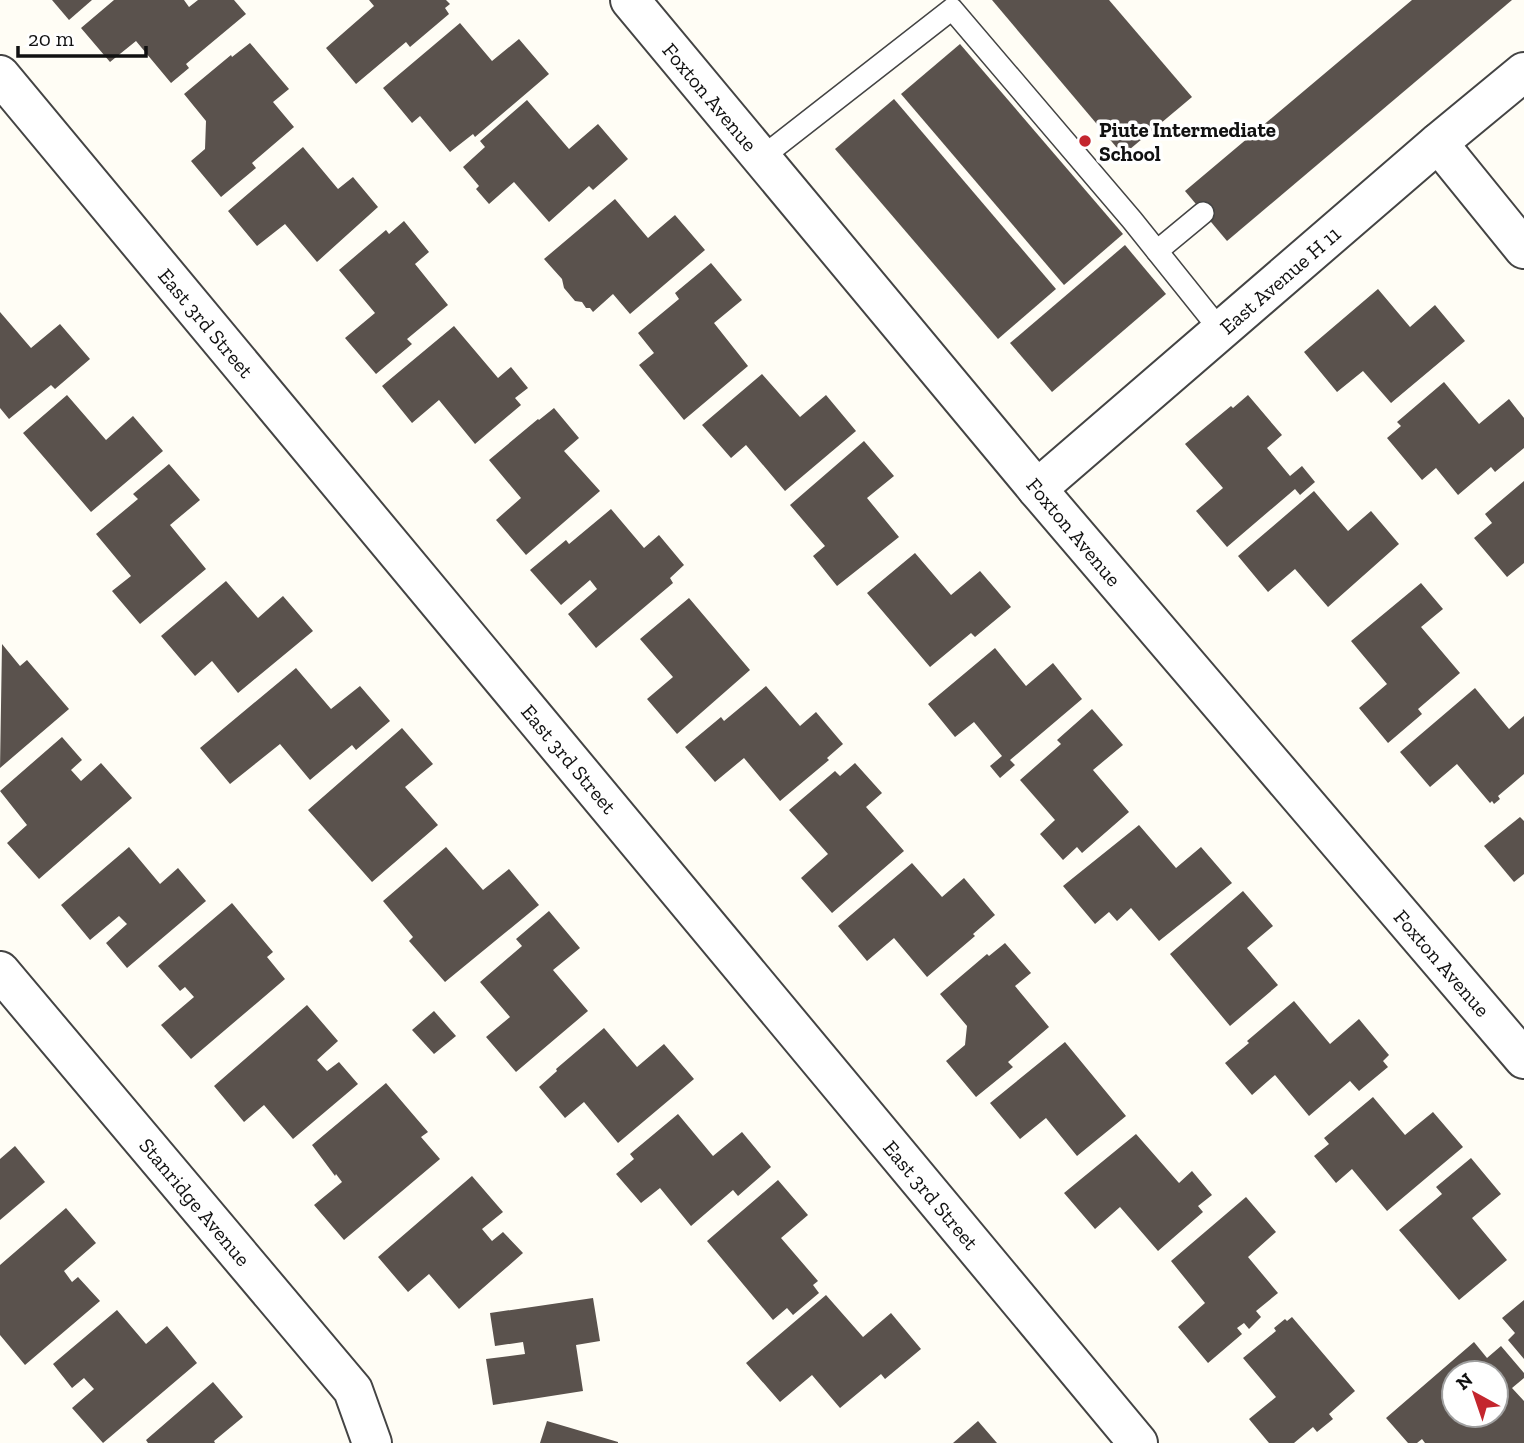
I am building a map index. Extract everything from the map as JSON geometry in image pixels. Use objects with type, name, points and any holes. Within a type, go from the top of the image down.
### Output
[{"type":"street","name":"Foxton Avenue","points":[[630,0],[1037,489],[1524,1059]]},
{"type":"street","name":"East Avenue H 11","points":[[1037,489],[1524,72]]},
{"type":"street","name":"East 3rd Street","points":[[0,75],[1138,1443]]},
{"type":"street","points":[[1438,144],[1524,249]]},
{"type":"street","name":"Stanridge Avenue","points":[[0,971],[353,1390],[372,1443]]},
{"type":"lane","points":[[761,158],[952,9],[1157,251],[1221,331]]},
{"type":"lane","points":[[1157,251],[1203,213]]},
{"type":"building","points":[[52,0],[92,0],[69,20]]},
{"type":"building","points":[[114,0],[184,0],[189,7],[198,0],[234,0],[246,14],[186,64],[189,68],[171,83],[136,41],[110,62],[81,28]]},
{"type":"building","points":[[369,0],[446,0],[450,4],[445,8],[449,14],[410,47],[406,42],[356,84],[326,48],[374,6]]},
{"type":"building","points":[[992,0],[1109,0],[1192,97],[1123,155]]},
{"type":"building","points":[[1412,0],[1512,0],[1227,241],[1185,191]]},
{"type":"building","points":[[460,23],[492,61],[519,39],[549,74],[475,137],[473,134],[450,152],[420,116],[412,123],[383,88]]},
{"type":"building","points":[[250,43],[289,89],[273,102],[294,127],[252,163],[256,168],[221,197],[191,161],[205,149],[206,121],[184,94],[231,55],[232,57]]},
{"type":"building","points":[[960,44],[1123,234],[1064,285],[901,94]]},
{"type":"building","points":[[894,99],[1056,289],[998,339],[835,149]]},
{"type":"building","points":[[527,100],[569,149],[598,124],[628,159],[593,190],[589,186],[549,222],[514,182],[489,204],[476,189],[479,186],[463,167],[485,147],[480,141]]},
{"type":"building","points":[[303,147],[338,189],[353,177],[378,207],[317,262],[285,224],[257,246],[228,211]]},
{"type":"building","points":[[615,199],[648,238],[675,215],[705,250],[630,314],[613,294],[593,312],[582,302],[575,301],[564,288],[562,279],[544,259]]},
{"type":"building","points":[[404,221],[429,252],[415,264],[448,305],[407,339],[412,344],[376,374],[345,338],[375,313],[339,270],[386,230],[389,234]]},
{"type":"building","points":[[1125,245],[1166,294],[1052,392],[1010,343]]},
{"type":"building","points":[[711,263],[742,300],[714,323],[748,366],[684,420],[639,365],[654,353],[638,333],[679,299],[675,293]]},
{"type":"building","points":[[1378,289],[1410,327],[1435,305],[1465,341],[1391,403],[1363,371],[1337,392],[1304,352]]},
{"type":"building","points":[[0,312],[31,348],[60,324],[90,359],[55,389],[51,385],[9,419],[0,408]]},
{"type":"building","points":[[454,326],[498,378],[511,367],[528,388],[515,398],[521,405],[475,444],[439,400],[412,423],[382,386]]},
{"type":"building","points":[[762,374],[800,417],[826,395],[856,431],[785,491],[746,445],[731,458],[702,425]]},
{"type":"building","points":[[1444,382],[1479,424],[1509,399],[1524,418],[1524,448],[1495,472],[1491,467],[1458,495],[1436,468],[1422,480],[1387,438],[1401,426],[1397,422]]},
{"type":"building","points":[[67,395],[106,440],[133,416],[163,451],[91,512],[23,433]]},
{"type":"building","points":[[1248,395],[1282,435],[1267,448],[1290,476],[1302,466],[1315,482],[1300,495],[1295,489],[1227,547],[1196,511],[1223,488],[1185,444]]},
{"type":"building","points":[[554,408],[579,438],[564,451],[600,491],[526,555],[496,520],[521,498],[489,460]]},
{"type":"building","points":[[864,441],[894,476],[867,498],[899,537],[837,586],[813,556],[825,546],[790,505]]},
{"type":"building","points":[[169,464],[200,500],[170,525],[206,569],[140,624],[112,591],[131,576],[96,534],[138,499],[133,494]]},
{"type":"building","points":[[1524,481],[1524,563],[1507,577],[1474,538],[1492,523],[1485,514]]},
{"type":"building","points":[[1314,491],[1348,531],[1371,511],[1399,544],[1328,607],[1295,569],[1268,592],[1238,556]]},
{"type":"building","points":[[611,509],[644,548],[659,535],[684,565],[670,578],[673,583],[596,648],[568,614],[597,589],[590,580],[561,605],[530,570],[566,540],[569,544]]},
{"type":"building","points":[[915,553],[951,595],[980,571],[1011,607],[975,637],[971,633],[930,667],[867,593]]},
{"type":"building","points":[[226,581],[258,618],[283,596],[313,631],[238,693],[212,661],[195,676],[161,636]]},
{"type":"building","points":[[1421,583],[1443,609],[1421,627],[1460,673],[1418,709],[1422,714],[1388,743],[1359,708],[1387,684],[1351,641]]},
{"type":"building","points":[[689,598],[750,670],[677,734],[647,699],[673,677],[640,639]]},
{"type":"building","points":[[2,644],[20,666],[27,660],[69,709],[0,768]]},
{"type":"building","points":[[995,648],[1026,686],[1053,663],[1082,699],[1010,760],[1015,765],[1000,778],[990,766],[1002,756],[974,722],[955,737],[928,704]]},
{"type":"building","points":[[296,668],[331,709],[360,686],[390,721],[356,750],[352,745],[310,780],[280,744],[230,784],[200,748]]},
{"type":"building","points":[[766,686],[800,726],[816,712],[843,744],[827,758],[829,760],[780,801],[744,758],[715,782],[685,747],[721,717],[724,721]]},
{"type":"building","points":[[1475,688],[1509,729],[1524,716],[1524,774],[1498,796],[1500,799],[1494,804],[1492,801],[1490,803],[1457,764],[1430,787],[1400,752]]},
{"type":"building","points":[[1092,709],[1123,745],[1093,770],[1129,812],[1082,853],[1077,847],[1063,860],[1040,834],[1055,820],[1020,780],[1061,744],[1057,740]]},
{"type":"building","points":[[402,728],[433,764],[405,787],[438,825],[372,882],[308,810]]},
{"type":"building","points":[[62,737],[82,760],[71,770],[81,781],[101,763],[132,798],[39,879],[7,843],[27,825],[0,791]]},
{"type":"building","points":[[855,763],[882,793],[866,807],[904,851],[832,913],[801,878],[828,854],[789,810],[835,771],[840,776]]},
{"type":"building","points":[[1520,817],[1524,821],[1524,874],[1514,882],[1484,846]]},
{"type":"building","points":[[1139,825],[1176,868],[1201,847],[1232,883],[1159,941],[1131,908],[1117,921],[1109,912],[1095,924],[1063,886]]},
{"type":"building","points":[[129,847],[160,884],[178,868],[206,901],[127,968],[106,943],[127,924],[119,916],[90,940],[61,905]]},
{"type":"building","points":[[446,847],[483,890],[509,869],[539,905],[445,982],[409,941],[413,937],[383,901]]},
{"type":"building","points":[[912,863],[942,897],[964,878],[995,915],[927,977],[894,938],[867,961],[838,926]]},
{"type":"building","points":[[1243,891],[1273,926],[1247,948],[1278,985],[1230,1026],[1170,954]]},
{"type":"building","points":[[232,903],[273,952],[267,957],[285,979],[191,1059],[161,1025],[194,997],[185,987],[180,991],[158,966]]},
{"type":"building","points":[[549,911],[580,948],[553,970],[588,1011],[516,1072],[486,1037],[510,1017],[480,982],[522,946],[516,939]]},
{"type":"building","points":[[1005,943],[1031,973],[1015,986],[1049,1027],[1008,1062],[1013,1067],[976,1097],[946,1061],[965,1045],[967,1026],[940,994],[987,954],[989,956]]},
{"type":"building","points":[[1294,1001],[1330,1044],[1359,1019],[1389,1055],[1383,1061],[1388,1067],[1359,1091],[1350,1081],[1309,1116],[1275,1075],[1252,1095],[1225,1063]]},
{"type":"building","points":[[307,1005],[338,1041],[317,1060],[327,1071],[339,1062],[358,1084],[293,1139],[264,1105],[244,1122],[214,1086]]},
{"type":"building","points":[[434,1011],[456,1036],[434,1054],[412,1030]]},
{"type":"building","points":[[604,1028],[637,1067],[664,1044],[694,1079],[618,1143],[584,1102],[565,1118],[539,1087]]},
{"type":"building","points":[[1065,1042],[1126,1116],[1077,1156],[1046,1118],[1020,1139],[990,1103]]},
{"type":"building","points":[[386,1083],[428,1132],[421,1137],[440,1159],[344,1240],[314,1205],[342,1182],[312,1145]]},
{"type":"building","points":[[1373,1097],[1405,1135],[1433,1112],[1463,1147],[1387,1211],[1352,1169],[1336,1183],[1314,1156],[1329,1144],[1324,1138]]},
{"type":"building","points":[[678,1114],[713,1156],[742,1132],[771,1167],[738,1196],[733,1190],[691,1226],[660,1188],[641,1203],[616,1174],[634,1159],[630,1154]]},
{"type":"building","points":[[1136,1134],[1179,1183],[1192,1171],[1212,1195],[1198,1206],[1203,1212],[1158,1251],[1120,1207],[1095,1229],[1064,1193]]},
{"type":"building","points":[[15,1146],[45,1182],[0,1220],[0,1159]]},
{"type":"building","points":[[1471,1158],[1501,1194],[1472,1218],[1507,1260],[1459,1300],[1399,1230],[1442,1194],[1436,1187]]},
{"type":"building","points":[[472,1176],[503,1212],[482,1229],[492,1241],[503,1232],[523,1253],[459,1309],[429,1274],[408,1292],[378,1257]]},
{"type":"building","points":[[778,1180],[808,1215],[781,1238],[818,1281],[813,1285],[819,1293],[793,1315],[787,1308],[773,1320],[707,1241]]},
{"type":"building","points":[[1246,1197],[1276,1232],[1248,1257],[1278,1293],[1256,1311],[1261,1317],[1249,1329],[1244,1323],[1237,1328],[1242,1334],[1208,1363],[1178,1327],[1205,1303],[1171,1261]]},
{"type":"building","points":[[66,1208],[96,1243],[64,1271],[72,1282],[78,1277],[100,1301],[25,1365],[0,1335],[0,1265]]},
{"type":"building","points":[[826,1295],[863,1337],[891,1313],[921,1349],[885,1379],[881,1374],[840,1408],[812,1375],[780,1402],[746,1363]]},
{"type":"building","points":[[593,1298],[600,1341],[576,1345],[583,1391],[493,1405],[486,1359],[525,1354],[523,1342],[495,1346],[490,1313]]},
{"type":"building","points":[[1524,1300],[1524,1359],[1508,1340],[1515,1333],[1502,1318]]},
{"type":"building","points":[[117,1310],[146,1344],[167,1326],[197,1363],[103,1443],[72,1408],[94,1389],[84,1378],[72,1388],[53,1364]]},
{"type":"building","points":[[1292,1317],[1355,1391],[1329,1414],[1333,1419],[1317,1432],[1313,1427],[1294,1443],[1269,1443],[1249,1419],[1276,1397],[1243,1358],[1276,1331],[1274,1328]]},
{"type":"building","points":[[1474,1342],[1487,1358],[1501,1346],[1524,1373],[1524,1378],[1512,1388],[1524,1401],[1524,1443],[1425,1443],[1422,1439],[1417,1443],[1408,1443],[1386,1418],[1440,1371],[1440,1429],[1510,1429],[1510,1359],[1454,1359]]},
{"type":"building","points":[[213,1382],[243,1417],[214,1441],[215,1443],[148,1443],[146,1440]]},
{"type":"building","points":[[547,1421],[618,1442],[618,1443],[540,1443]]},
{"type":"building","points":[[978,1421],[997,1443],[953,1443]]},
{"type":"place","name":"Piute Intermediate School","points":[[1085,141]]}]
